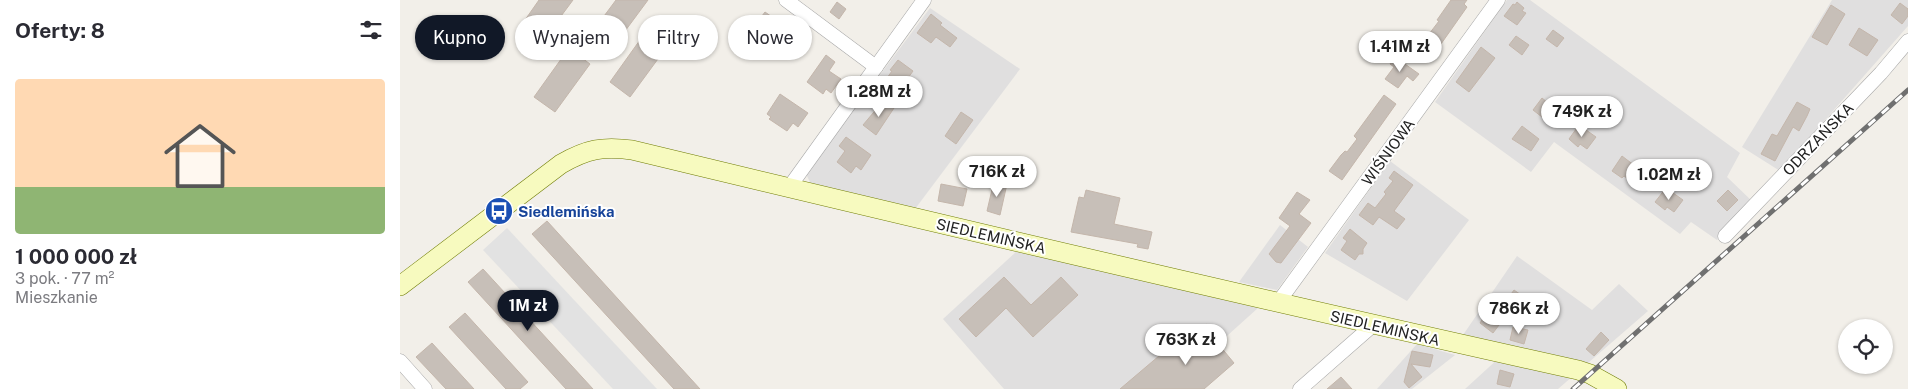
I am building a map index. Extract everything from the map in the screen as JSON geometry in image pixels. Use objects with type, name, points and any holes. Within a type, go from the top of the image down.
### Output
[{"type":"street","points":[[786,0],[876,67]]},
{"type":"street","points":[[788,188],[924,0]]},
{"type":"street","name":"WIŚNIOWA","points":[[1277,304],[1498,0]]},
{"type":"street","name":"ODRZAŃSKA","points":[[1725,236],[1881,74],[1908,41]]},
{"type":"street","name":"SIEDLEMIŃSKA","points":[[400,286],[562,164],[594,149],[611,147],[632,150],[1277,304],[1578,370],[1590,374],[1611,388]]},
{"type":"street","points":[[1300,389],[1373,325]]},
{"type":"street","points":[[400,362],[424,389]]},
{"type":"shaded area","points":[[1507,0],[1530,0],[1740,153],[1727,177],[1753,202],[1717,240],[1691,222],[1680,234],[1554,142],[1531,172],[1435,102]]},
{"type":"shaded area","points":[[1832,0],[1908,0],[1908,26],[1780,171],[1742,147]]},
{"type":"shaded area","points":[[930,8],[1020,69],[915,209],[812,186],[806,174]]},
{"type":"shaded area","points":[[1390,161],[1469,220],[1407,301],[1325,253]]},
{"type":"shaded area","points":[[1280,225],[1308,247],[1277,290],[1239,282]]},
{"type":"shaded area","points":[[507,228],[657,389],[613,389],[483,250]]},
{"type":"shaded area","points":[[1017,251],[1258,308],[1168,389],[1004,389],[943,319]]},
{"type":"shaded area","points":[[1517,256],[1592,310],[1619,284],[1648,311],[1558,389],[1465,389],[1511,347],[1463,335]]},
{"type":"shaded area","points":[[1417,344],[1455,355],[1412,389],[1377,389]]},
{"type":"building","points":[[539,0],[573,0],[562,15],[528,15]]},
{"type":"building","points":[[616,0],[648,0],[628,27],[628,15],[605,15]]},
{"type":"building","points":[[1451,0],[1467,0],[1464,4],[1467,7],[1429,61],[1416,51],[1439,21],[1437,20]]},
{"type":"building","points":[[837,2],[846,9],[839,19],[830,12]]},
{"type":"building","points":[[1517,2],[1524,8],[1522,11],[1526,13],[1517,25],[1504,16],[1513,4],[1515,5]]},
{"type":"building","points":[[1900,3],[1908,9],[1908,16],[1902,24],[1891,15]]},
{"type":"building","points":[[1831,5],[1845,14],[1827,45],[1812,37]]},
{"type":"building","points":[[931,14],[942,23],[940,25],[957,38],[950,47],[936,37],[931,43],[917,33]]},
{"type":"building","points":[[1859,28],[1878,40],[1867,56],[1849,45]]},
{"type":"building","points":[[1553,30],[1564,38],[1557,47],[1546,39]]},
{"type":"building","points":[[1516,36],[1529,45],[1522,55],[1509,45]]},
{"type":"building","points":[[638,43],[638,60],[657,60],[630,97],[610,82],[626,60],[628,60],[628,57]]},
{"type":"building","points":[[1481,47],[1495,58],[1469,92],[1456,82]]},
{"type":"building","points":[[826,55],[835,62],[829,71],[841,79],[831,93],[826,89],[823,94],[807,82]]},
{"type":"building","points":[[1395,57],[1419,74],[1413,81],[1407,76],[1398,88],[1385,79],[1394,67],[1390,64]]},
{"type":"building","points":[[560,60],[585,60],[590,64],[555,112],[534,97]]},
{"type":"building","points":[[898,60],[913,71],[903,85],[901,84],[893,94],[882,85]]},
{"type":"building","points":[[780,94],[808,113],[798,127],[793,123],[787,131],[769,119],[771,117],[767,114]]},
{"type":"building","points":[[1384,95],[1396,104],[1342,180],[1329,171],[1341,155],[1345,151],[1347,152],[1357,139],[1354,136]]},
{"type":"building","points":[[1542,98],[1559,112],[1551,124],[1533,110]]},
{"type":"building","points":[[884,100],[894,108],[876,135],[863,125]]},
{"type":"building","points":[[1797,102],[1810,109],[1799,131],[1793,127],[1775,161],[1761,154],[1772,134],[1777,136]]},
{"type":"building","points":[[961,112],[973,120],[956,144],[945,136]]},
{"type":"building","points":[[1579,125],[1596,137],[1587,149],[1580,144],[1578,147],[1569,139]]},
{"type":"building","points":[[1522,126],[1539,139],[1531,151],[1512,139]]},
{"type":"building","points":[[846,137],[871,155],[861,170],[856,166],[851,173],[837,162],[845,151],[839,146]]},
{"type":"building","points":[[1622,156],[1639,169],[1631,181],[1624,176],[1622,178],[1612,171]]},
{"type":"building","points":[[1394,171],[1413,185],[1394,211],[1405,219],[1397,229],[1379,217],[1373,225],[1359,215],[1368,203],[1375,208],[1393,181],[1389,178]]},
{"type":"building","points":[[994,181],[1007,184],[1000,215],[987,211]]},
{"type":"building","points":[[941,184],[967,189],[963,206],[938,201]]},
{"type":"building","points":[[1666,188],[1683,200],[1674,212],[1667,207],[1665,210],[1655,202]]},
{"type":"building","points":[[1086,190],[1120,198],[1114,224],[1152,232],[1148,249],[1137,247],[1138,244],[1071,232],[1079,197],[1084,198]]},
{"type":"building","points":[[1728,190],[1738,200],[1727,211],[1717,201]]},
{"type":"building","points":[[1297,192],[1310,200],[1299,214],[1311,223],[1281,263],[1276,262],[1269,254],[1290,226],[1279,218]]},
{"type":"building","points":[[547,221],[700,389],[674,389],[532,234]]},
{"type":"building","points":[[1350,229],[1367,243],[1363,249],[1363,254],[1359,254],[1355,260],[1341,250],[1347,241],[1343,238]]},
{"type":"building","points":[[483,269],[593,389],[566,389],[468,282]]},
{"type":"building","points":[[1004,277],[1031,305],[1061,277],[1078,295],[1033,337],[1006,308],[976,337],[959,319]]},
{"type":"building","points":[[1514,290],[1547,313],[1542,320],[1518,303],[1519,300],[1517,302],[1509,297]]},
{"type":"building","points":[[1488,311],[1502,321],[1493,333],[1480,323]]},
{"type":"building","points":[[465,313],[528,382],[520,389],[506,389],[449,327]]},
{"type":"building","points":[[1207,324],[1219,337],[1215,340],[1234,363],[1204,389],[1120,389],[1166,350],[1171,355]]},
{"type":"building","points":[[1513,327],[1528,330],[1524,344],[1510,340]]},
{"type":"building","points":[[1601,332],[1609,340],[1594,356],[1586,349]]},
{"type":"building","points":[[432,343],[474,389],[446,389],[416,357]]},
{"type":"building","points":[[1412,351],[1433,355],[1430,367],[1411,364],[1422,377],[1409,388],[1404,382]]},
{"type":"building","points":[[1500,370],[1514,374],[1510,387],[1497,384]]},
{"type":"building","points":[[1341,377],[1352,389],[1327,389]]},
{"type":"railway","points":[[1573,389],[1908,90]]},
{"type":"place","name":"Siedlemińska","points":[[499,211]]}]
